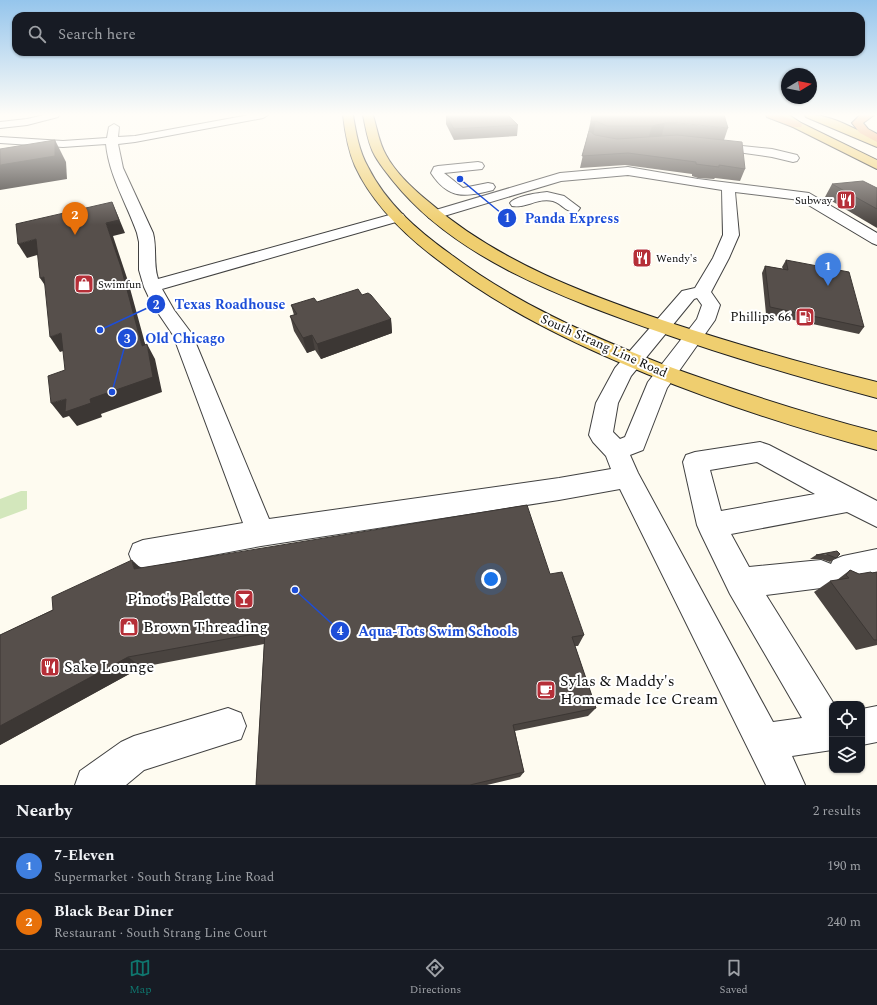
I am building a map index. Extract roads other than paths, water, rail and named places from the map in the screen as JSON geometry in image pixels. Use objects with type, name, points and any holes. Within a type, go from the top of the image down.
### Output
[{"type":"main road","name":"South Strang Line Road","points":[[356,152],[361,167],[384,202],[427,244],[486,286],[533,314],[590,343],[721,395],[810,424],[877,441]]},
{"type":"main road","points":[[379,152],[382,159],[411,194],[434,215],[470,241],[509,263],[556,285],[662,326],[751,356],[877,390]]},
{"type":"main road","points":[[850,152],[873,163],[868,167],[877,171]]},
{"type":"street","points":[[114,152],[120,177],[146,236],[147,270],[153,286],[162,307],[182,334],[261,533]]},
{"type":"street","points":[[754,152],[793,158]]},
{"type":"street","points":[[478,166],[444,169],[438,170],[436,173],[455,191],[468,192],[504,183]]},
{"type":"street","points":[[434,215],[560,176],[628,171],[698,183],[804,196],[877,240]]},
{"type":"street","points":[[728,186],[731,235],[721,258],[702,292],[688,295],[622,373],[607,403],[601,435],[621,464],[786,785]]},
{"type":"street","points":[[500,209],[531,198],[547,197],[558,198],[573,208]]},
{"type":"street","points":[[153,286],[398,217]]},
{"type":"street","points":[[143,554],[261,533],[559,489],[621,464],[634,443],[656,387],[706,320],[711,305],[702,292]]},
{"type":"street","points":[[829,711],[741,583],[711,525],[694,462],[760,452],[877,515]]},
{"type":"street","points":[[711,525],[850,500]]},
{"type":"street","points":[[741,583],[832,572],[877,563]]},
{"type":"street","points":[[865,726],[877,724]]},
{"type":"street","points":[[94,785],[134,755],[228,726]]},
{"type":"street","points":[[764,742],[829,732]]},
{"type":"place","name":"Panda Express","points":[[460,179]]},
{"type":"place","name":"Subway","points":[[846,200]]},
{"type":"place","name":"Black Bear Diner","points":[[75,235]]},
{"type":"place","name":"Wendy's","points":[[642,258]]},
{"type":"place","name":"Swimfun","points":[[84,284]]},
{"type":"place","name":"7-Eleven","points":[[828,286]]},
{"type":"place","name":"Phillips 66","points":[[805,317]]},
{"type":"place","name":"Texas Roadhouse","points":[[100,330]]},
{"type":"place","name":"Old Chicago","points":[[112,392]]},
{"type":"place","name":"Aqua-Tots Swim Schools","points":[[295,590]]},
{"type":"place","name":"Pinot's Palette","points":[[244,599]]},
{"type":"place","name":"Brown Threading","points":[[129,627]]},
{"type":"place","name":"Sake Lounge","points":[[50,667]]},
{"type":"place","name":"Sylas & Maddy's Homemade Ice Cream","points":[[546,690]]}]
